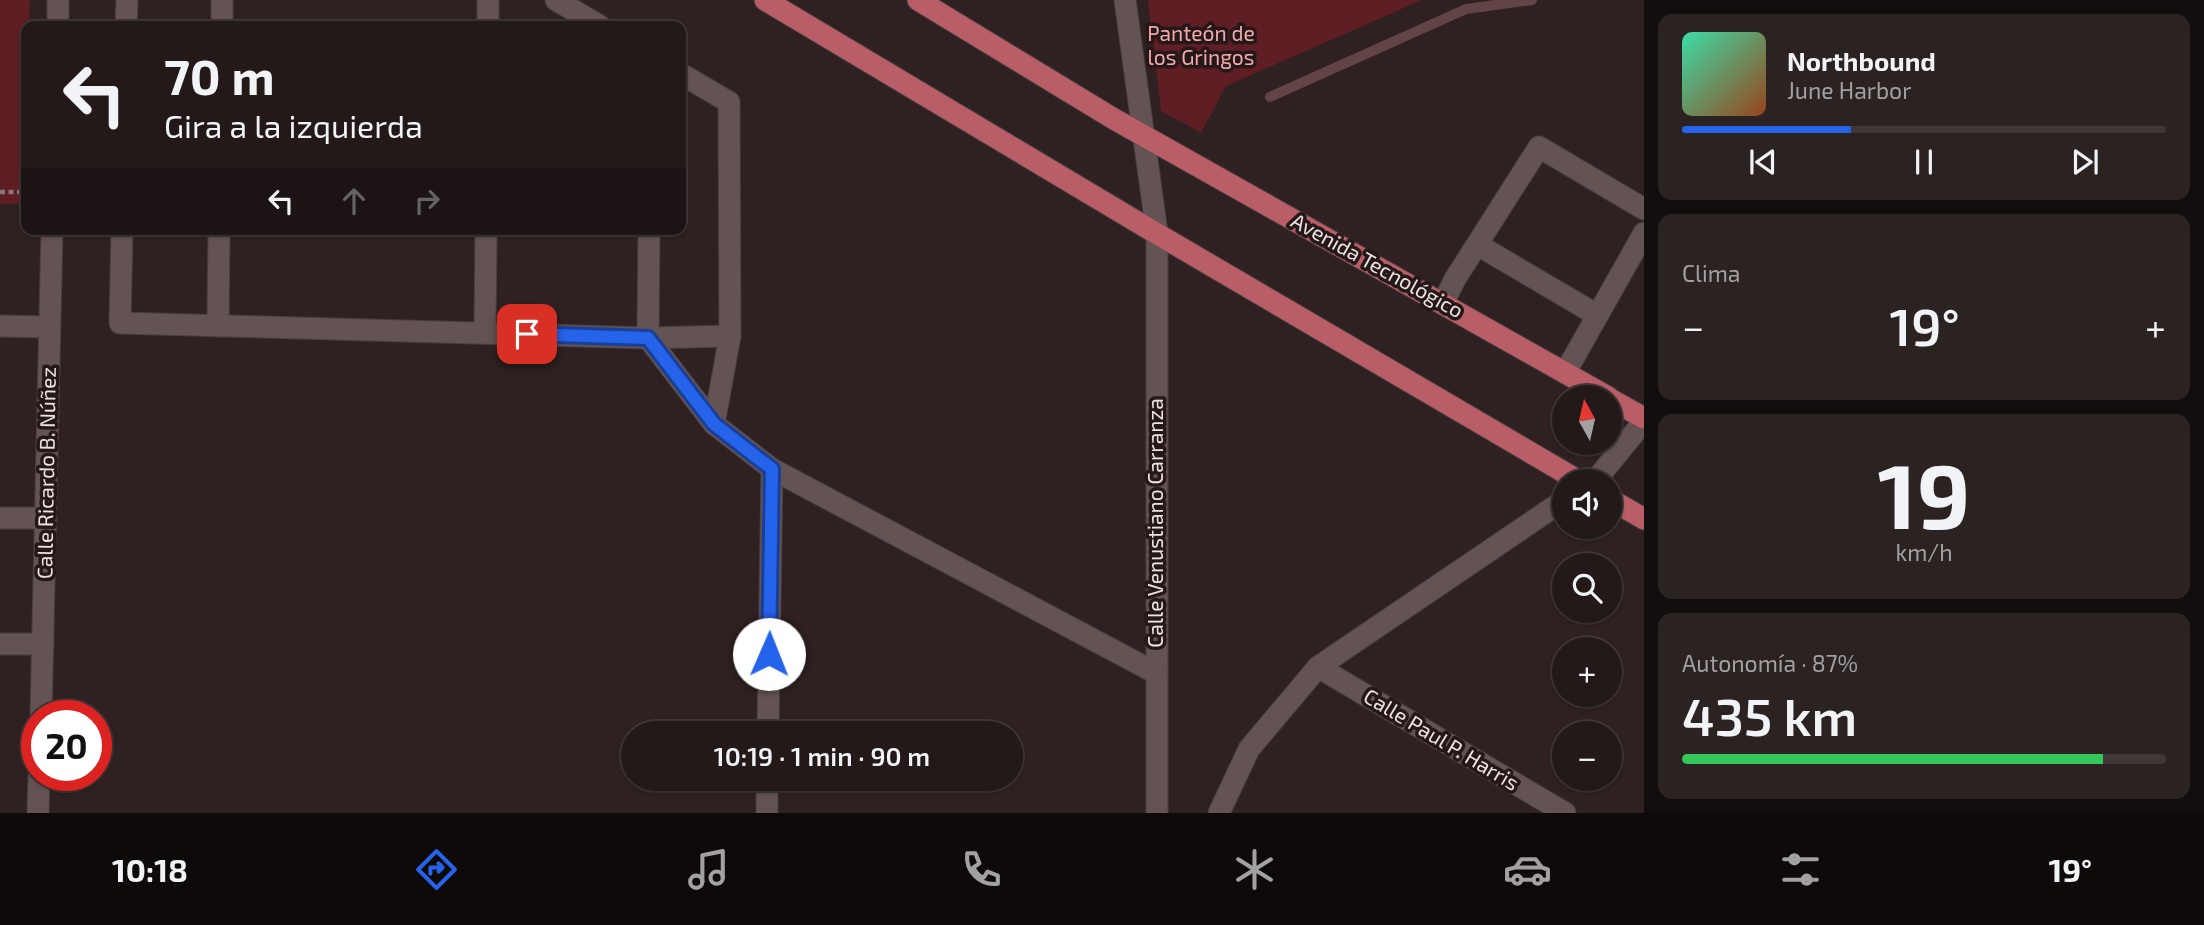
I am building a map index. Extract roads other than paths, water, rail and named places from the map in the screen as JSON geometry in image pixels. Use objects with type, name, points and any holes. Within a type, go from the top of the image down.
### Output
[{"type":"main road","points":[[765,0],[1155,233],[1558,469]]},
{"type":"main road","name":"Avenida Tecnológico","points":[[918,0],[1145,137],[1586,385]]},
{"type":"main road","name":"Avenida Tecnológico","points":[[1622,406],[1644,419]]},
{"type":"main road","points":[[1622,506],[1644,519]]},
{"type":"street","points":[[58,0],[58,21]]},
{"type":"street","points":[[126,21],[127,0]]},
{"type":"street","points":[[222,0],[222,21]]},
{"type":"street","points":[[488,0],[488,21]]},
{"type":"street","points":[[556,0],[592,21]]},
{"type":"street","points":[[1125,0],[1145,137]]},
{"type":"street","points":[[686,77],[729,102],[730,336],[714,424]]},
{"type":"street","name":"Calle Venustiano Carranza","points":[[1145,137],[1155,233],[1157,813]]},
{"type":"street","points":[[1443,303],[1455,279],[1539,147],[1644,209]]},
{"type":"street","points":[[1564,373],[1644,233]]},
{"type":"street","name":"Calle Ricardo B. Núñez","points":[[41,700],[52,235]]},
{"type":"street","points":[[122,235],[120,323],[648,338],[730,336]]},
{"type":"street","points":[[218,326],[219,235]]},
{"type":"street","points":[[485,333],[486,235]]},
{"type":"street","points":[[649,235],[648,338],[714,424],[772,469],[1156,673]]},
{"type":"street","points":[[1478,245],[1597,315]]},
{"type":"street","points":[[0,326],[49,327]]},
{"type":"street","points":[[1604,469],[1644,419]]},
{"type":"street","points":[[768,721],[772,469]]},
{"type":"street","points":[[1219,813],[1249,749],[1318,667],[1552,508]]},
{"type":"street","points":[[0,518],[46,518]]},
{"type":"street","points":[[0,644],[43,644]]},
{"type":"street","name":"Calle Paul P. Harris","points":[[1318,667],[1565,813]]},
{"type":"street","points":[[38,813],[39,791]]},
{"type":"street","points":[[767,791],[767,813]]},
{"type":"waterway","points":[[1270,97],[1466,9],[1532,0]]},
{"type":"park label","name":"Panteón de los Gringos","points":[[1201,46]]}]
